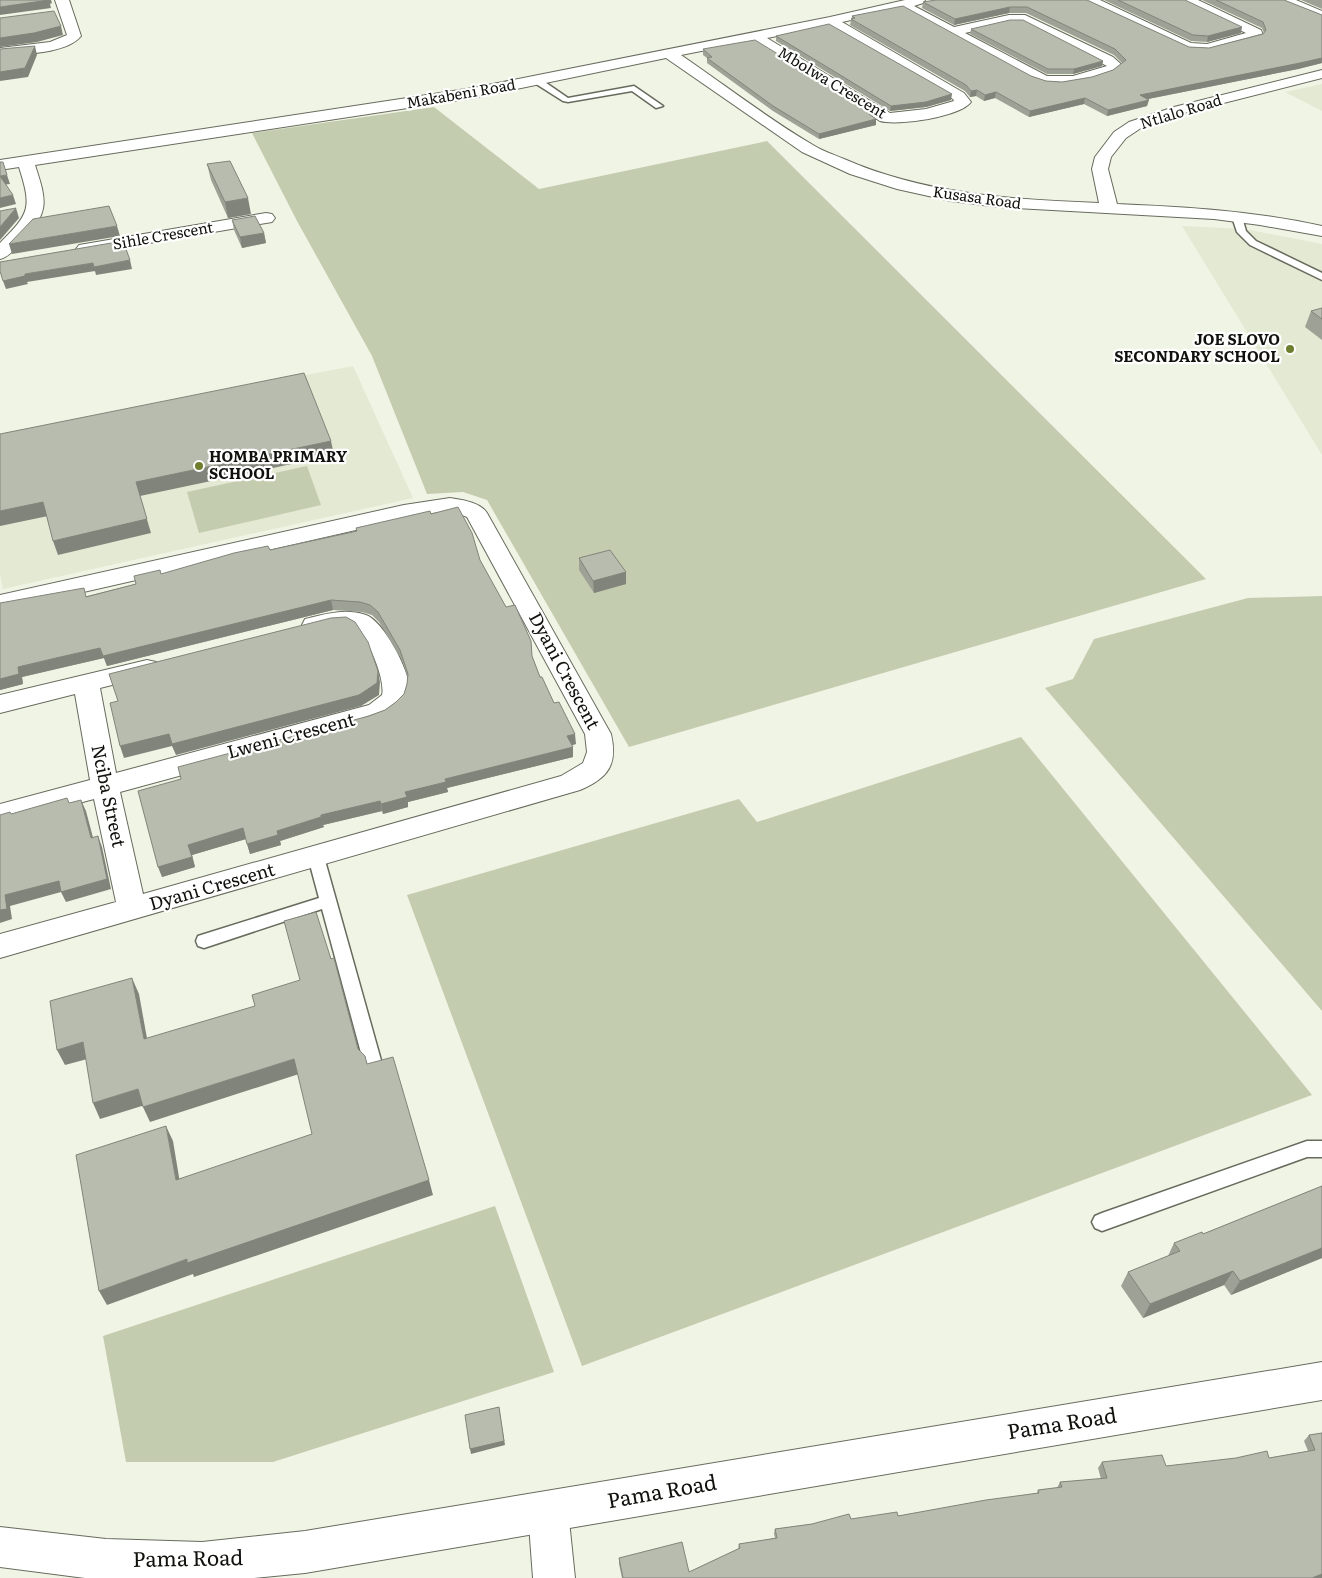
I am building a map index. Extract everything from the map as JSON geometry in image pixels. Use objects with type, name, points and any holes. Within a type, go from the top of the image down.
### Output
[{"type":"street","name":"Makabeni Road","points":[[0,165],[401,104],[536,80],[830,21],[918,0]]},
{"type":"street","points":[[1089,0],[1188,47],[1207,48],[1256,35],[1256,33],[1246,27],[1187,0]]},
{"type":"street","points":[[1284,0],[1322,16]]},
{"type":"street","points":[[903,5],[951,32],[1042,81],[1064,81],[1111,70],[1116,66],[1108,60],[1025,20],[1009,19],[951,32]]},
{"type":"street","points":[[0,52],[69,40],[74,36],[61,9]]},
{"type":"street","name":"Mbolwa Crescent","points":[[754,36],[886,118],[907,118],[955,107],[963,102],[959,96],[830,21]]},
{"type":"street","name":"Kusasa Road","points":[[668,53],[808,148],[863,173],[925,191],[964,199],[1036,206],[1109,208],[1237,217],[1322,231]]},
{"type":"street","name":"Ntlalo Road","points":[[1109,208],[1100,169],[1103,157],[1120,135],[1135,125],[1179,110],[1322,74]]},
{"type":"street","points":[[5,259],[32,218],[36,208],[36,200],[26,161]]},
{"type":"street","points":[[18,211],[36,208]]},
{"type":"street","name":"Sihle Crescent","points":[[72,251],[266,218]]},
{"type":"street","name":"Dyani Crescent","points":[[0,603],[440,504],[460,506],[476,512],[598,734],[602,750],[599,763],[587,775],[570,783],[0,946]]},
{"type":"street","name":"Lweni Crescent","points":[[0,814],[370,716],[385,707],[393,699],[397,689],[395,677],[371,628],[363,622],[346,619],[333,620],[295,630]]},
{"type":"street","points":[[0,704],[172,661]]},
{"type":"street","name":"Nciba Street","points":[[86,683],[105,786],[132,909]]},
{"type":"street","name":"Pama Road","points":[[0,1547],[106,1560],[202,1563],[305,1552],[1322,1381]]},
{"type":"street","points":[[548,1511],[554,1578]]},
{"type":"lane","points":[[536,80],[563,99],[575,99],[634,88],[659,106]]},
{"type":"lane","points":[[1237,217],[1242,232],[1253,243],[1322,277]]},
{"type":"lane","points":[[316,857],[373,1064]]},
{"type":"lane","points":[[204,941],[328,901]]},
{"type":"lane","points":[[1102,1222],[1307,1149],[1322,1149]]},
{"type":"shaded area","points":[[1322,84],[1322,111],[1285,92]]},
{"type":"shaded area","points":[[434,107],[539,189],[767,141],[1206,579],[629,747],[487,500],[463,492],[427,494],[372,356],[297,221],[252,133]]},
{"type":"shaded area","name":"JOE SLOVO SECONDARY SCHOOL","points":[[1182,226],[1245,229],[1322,244],[1322,455]]},
{"type":"shaded area","name":"HOMBA PRIMARY SCHOOL","points":[[353,366],[413,498],[3,589],[0,575],[0,434]]},
{"type":"shaded area","points":[[307,466],[321,505],[199,533],[187,492]]},
{"type":"shaded area","points":[[1322,596],[1322,1011],[1045,688],[1073,679],[1094,639],[1248,598]]},
{"type":"shaded area","points":[[1021,737],[1312,1095],[582,1366],[407,895],[739,799],[757,822]]},
{"type":"shaded area","points":[[495,1206],[554,1372],[273,1462],[126,1462],[103,1336]]},
{"type":"building","points":[[0,0],[49,0],[0,7]]},
{"type":"building","points":[[936,0],[1087,0],[1189,47],[1209,48],[1263,34],[1266,30],[1263,22],[1216,0],[1284,0],[1322,15],[1322,58],[1140,95],[1149,100],[1108,110],[1085,98],[1030,111],[996,92],[985,95],[977,90],[971,91],[966,85],[851,19],[855,18],[852,16],[903,6],[1031,76],[1046,81],[1062,82],[1092,77],[1113,70],[1126,60],[1115,49],[1027,7],[1010,7],[955,19],[923,2]]},
{"type":"building","points":[[1118,0],[1185,0],[1242,27],[1208,36],[1193,35]]},
{"type":"building","points":[[54,11],[61,26],[34,33],[0,38],[0,18]]},
{"type":"building","points":[[1010,20],[1023,20],[1103,61],[1074,69],[1048,69],[971,29]]},
{"type":"building","points":[[829,24],[952,94],[926,102],[891,106],[776,36]]},
{"type":"building","points":[[755,40],[874,113],[869,114],[876,119],[819,134],[773,106],[707,58],[712,57],[703,49]]},
{"type":"building","points":[[35,46],[25,68],[0,72],[0,49]]},
{"type":"building","points":[[230,161],[248,198],[225,202],[207,164]]},
{"type":"building","points":[[0,162],[3,162],[7,175],[0,176]]},
{"type":"building","points":[[0,176],[13,195],[0,198]]},
{"type":"building","points":[[109,206],[117,226],[9,244],[33,219]]},
{"type":"building","points":[[16,208],[0,227],[0,211]]},
{"type":"building","points":[[255,216],[264,233],[240,237],[232,220]]},
{"type":"building","points":[[123,241],[130,260],[94,267],[93,263],[25,274],[25,276],[3,281],[0,271],[0,262]]},
{"type":"building","points":[[1322,308],[1322,319],[1311,311]]},
{"type":"building","points":[[304,373],[331,441],[136,482],[147,519],[53,541],[43,502],[0,511],[0,434]]},
{"type":"building","points":[[458,507],[472,533],[480,560],[506,607],[515,605],[531,641],[532,656],[540,677],[542,677],[554,703],[559,702],[575,734],[567,736],[573,747],[445,779],[446,782],[405,792],[407,797],[381,804],[380,801],[321,815],[321,817],[277,831],[278,835],[247,844],[243,828],[188,845],[192,857],[158,867],[138,791],[181,779],[178,767],[369,716],[385,710],[404,694],[408,674],[400,650],[378,612],[370,605],[360,602],[331,600],[103,656],[100,648],[18,667],[19,674],[0,679],[0,603],[84,588],[86,597],[136,584],[134,576],[160,570],[161,574],[234,553],[268,546],[270,550],[357,531],[356,528],[430,511],[431,514]]},
{"type":"building","points":[[610,550],[626,572],[593,581],[579,558]]},
{"type":"building","points":[[346,617],[355,622],[368,642],[378,671],[377,683],[359,695],[172,744],[169,734],[120,746],[110,703],[118,701],[109,674],[331,618]]},
{"type":"building","points":[[67,798],[69,803],[81,800],[91,838],[98,836],[107,879],[61,892],[59,881],[5,895],[7,909],[0,910],[0,815],[10,812],[11,814]]},
{"type":"building","points":[[316,912],[331,959],[334,958],[358,1049],[365,1056],[367,1064],[393,1057],[429,1180],[187,1263],[187,1259],[99,1291],[76,1155],[166,1126],[176,1180],[312,1134],[294,1059],[143,1107],[138,1089],[93,1103],[83,1042],[57,1050],[50,1001],[132,978],[144,1039],[255,1006],[252,995],[300,980],[284,921]]},
{"type":"building","points":[[1322,1186],[1322,1248],[1240,1281],[1233,1271],[1150,1304],[1128,1272],[1180,1251],[1174,1243],[1202,1232],[1203,1234]]},
{"type":"building","points":[[499,1407],[504,1441],[470,1449],[465,1415]]},
{"type":"building","points":[[1322,1433],[1322,1574],[1312,1578],[623,1578],[619,1558],[682,1542],[689,1572],[740,1548],[739,1544],[777,1538],[775,1529],[812,1524],[849,1514],[851,1519],[897,1512],[898,1516],[986,1500],[1039,1493],[1038,1490],[1062,1487],[1060,1482],[1107,1478],[1102,1462],[1162,1455],[1166,1466],[1236,1458],[1267,1451],[1269,1458],[1315,1450],[1309,1435]]},
{"type":"place","name":"JOE SLOVO SECONDARY SCHOOL","points":[[1290,349]]},
{"type":"place","name":"HOMBA PRIMARY SCHOOL","points":[[199,466]]}]
